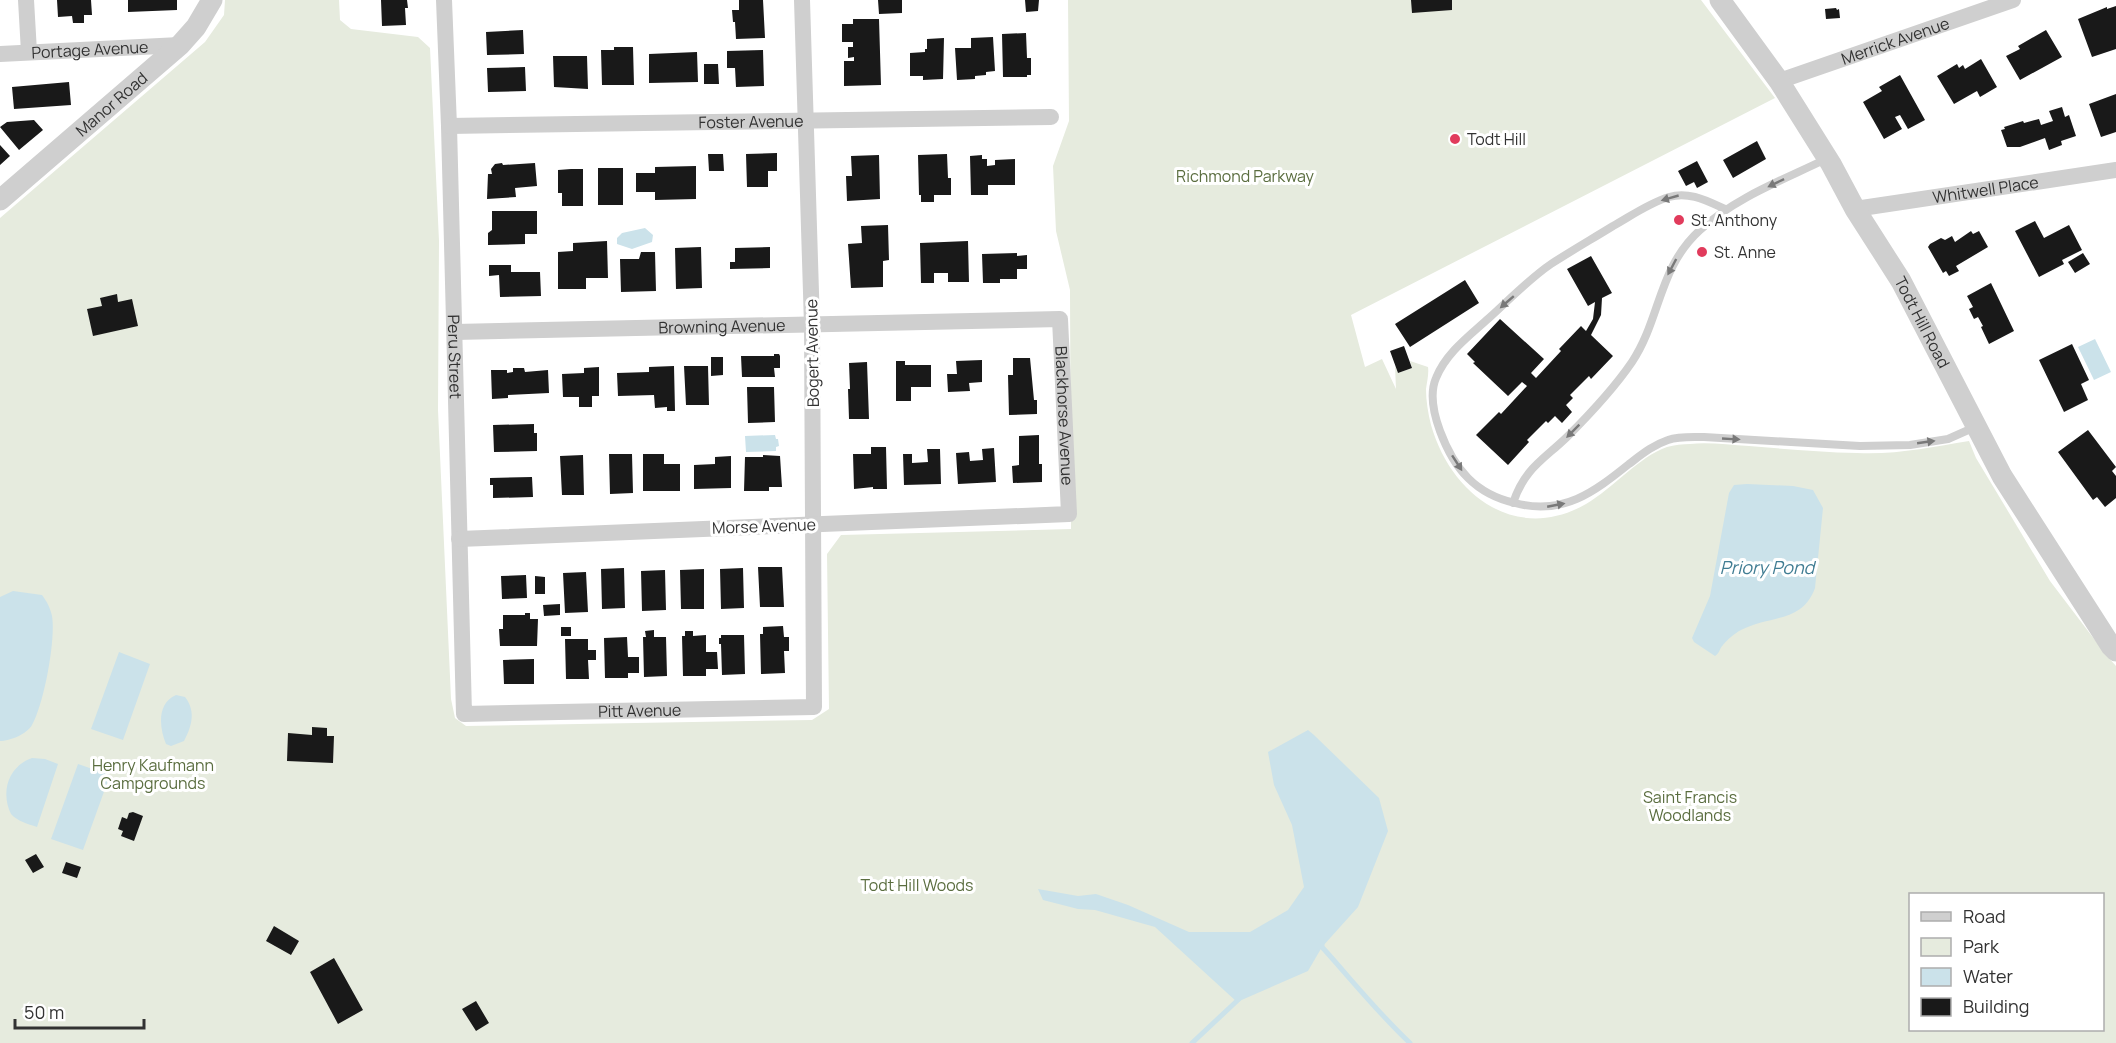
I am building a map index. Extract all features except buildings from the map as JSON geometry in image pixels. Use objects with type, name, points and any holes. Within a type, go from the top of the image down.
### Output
[{"type":"street","points":[[26,0],[29,52]]},
{"type":"street","name":"Manor Road","points":[[0,200],[180,45],[196,27],[212,0]]},
{"type":"street","name":"Peru Street","points":[[444,0],[464,714]]},
{"type":"street","name":"Bogert Avenue","points":[[802,0],[812,325],[814,707]]},
{"type":"street","name":"Todt Hill Road","points":[[1720,0],[1779,81],[1827,158],[1901,281],[2002,476],[2116,651]]},
{"type":"street","name":"Merrick Avenue","points":[[1779,81],[2013,0]]},
{"type":"street","name":"Portage Avenue","points":[[0,54],[180,45]]},
{"type":"street","name":"Foster Avenue","points":[[449,126],[1051,117]]},
{"type":"street","name":"Whitwell Place","points":[[1855,208],[2116,170]]},
{"type":"street","name":"Browning Avenue","points":[[455,332],[1060,319]]},
{"type":"street","name":"Blackhorse Avenue","points":[[1060,319],[1069,514]]},
{"type":"street","name":"Morse Avenue","points":[[459,539],[1069,514]]},
{"type":"street","name":"Pitt Avenue","points":[[464,714],[814,707]]},
{"type":"lane","points":[[1513,503],[1517,490],[1528,472],[1601,403],[1633,360],[1649,329],[1665,279],[1677,257],[1698,231],[1725,208],[1827,158]]},
{"type":"lane","points":[[1725,208],[1690,195],[1669,197],[1645,207],[1549,265],[1446,358],[1434,381],[1436,419],[1442,437],[1456,464],[1477,487],[1499,499],[1513,503],[1542,507],[1558,506],[1602,485],[1649,449],[1668,440],[1684,437],[1860,446],[1910,445],[1948,439],[1976,427]]},
{"type":"green space","points":[[225,0],[339,0],[340,20],[351,29],[418,37],[430,48],[439,241],[438,410],[451,699],[455,718],[466,726],[812,720],[829,709],[827,554],[841,535],[1071,529],[1070,290],[1056,231],[1053,166],[1069,121],[1068,0],[1701,0],[1775,98],[1351,315],[1365,367],[1382,359],[1396,389],[1395,366],[1398,373],[1412,368],[1410,361],[1428,367],[1426,394],[1431,425],[1441,450],[1454,472],[1470,491],[1490,506],[1511,515],[1535,518],[1560,515],[1586,504],[1657,451],[1681,444],[1712,443],[1816,451],[1885,453],[1969,441],[1976,458],[2050,581],[2116,666],[2116,1043],[0,1043],[0,218],[205,42],[224,15]]},
{"type":"water","points":[[645,228],[653,235],[652,242],[632,249],[617,244],[617,238],[622,233]]},
{"type":"water","points":[[2095,339],[2111,372],[2094,380],[2078,347]]},
{"type":"water","points":[[775,435],[779,446],[776,447],[776,451],[746,452],[745,436]]},
{"type":"water","name":"Priory Pond","points":[[1734,485],[1793,486],[1813,490],[1823,508],[1815,588],[1809,599],[1794,613],[1739,631],[1722,646],[1715,656],[1694,642],[1692,638],[1710,596],[1729,493]]},
{"type":"water","points":[[13,591],[42,595],[48,605],[53,626],[51,655],[41,702],[32,725],[18,736],[0,741],[0,597]]},
{"type":"water","points":[[119,652],[150,664],[123,740],[91,729]]},
{"type":"water","points":[[176,695],[185,697],[191,708],[192,719],[184,741],[171,746],[166,744],[161,716],[165,704]]},
{"type":"water","points":[[1308,730],[1379,798],[1388,831],[1358,907],[1322,947],[1308,971],[1237,1002],[1155,927],[1095,910],[1078,909],[1043,900],[1038,889],[1078,896],[1096,894],[1128,905],[1189,932],[1250,932],[1288,910],[1304,887],[1292,825],[1274,785],[1268,752]]},
{"type":"water","points":[[32,758],[45,759],[58,764],[37,827],[13,816],[6,797],[12,773]]},
{"type":"water","points":[[78,764],[110,775],[83,850],[51,839]]},
{"type":"waterway","points":[[1322,941],[1322,947],[1410,1043]]},
{"type":"waterway","points":[[1192,1043],[1239,999]]},
{"type":"place","name":"Todt Hill","points":[[1455,139]]},
{"type":"place","name":"St. Anthony","points":[[1679,220]]},
{"type":"place","name":"St. Anne","points":[[1702,252]]},
{"type":"park label","name":"Richmond Parkway","points":[[1245,176]]},
{"type":"park label","name":"Henry Kaufmann Campgrounds","points":[[153,774]]},
{"type":"park label","name":"Saint Francis Woodlands","points":[[1690,806]]},
{"type":"park label","name":"Todt Hill Woods","points":[[917,885]]}]
